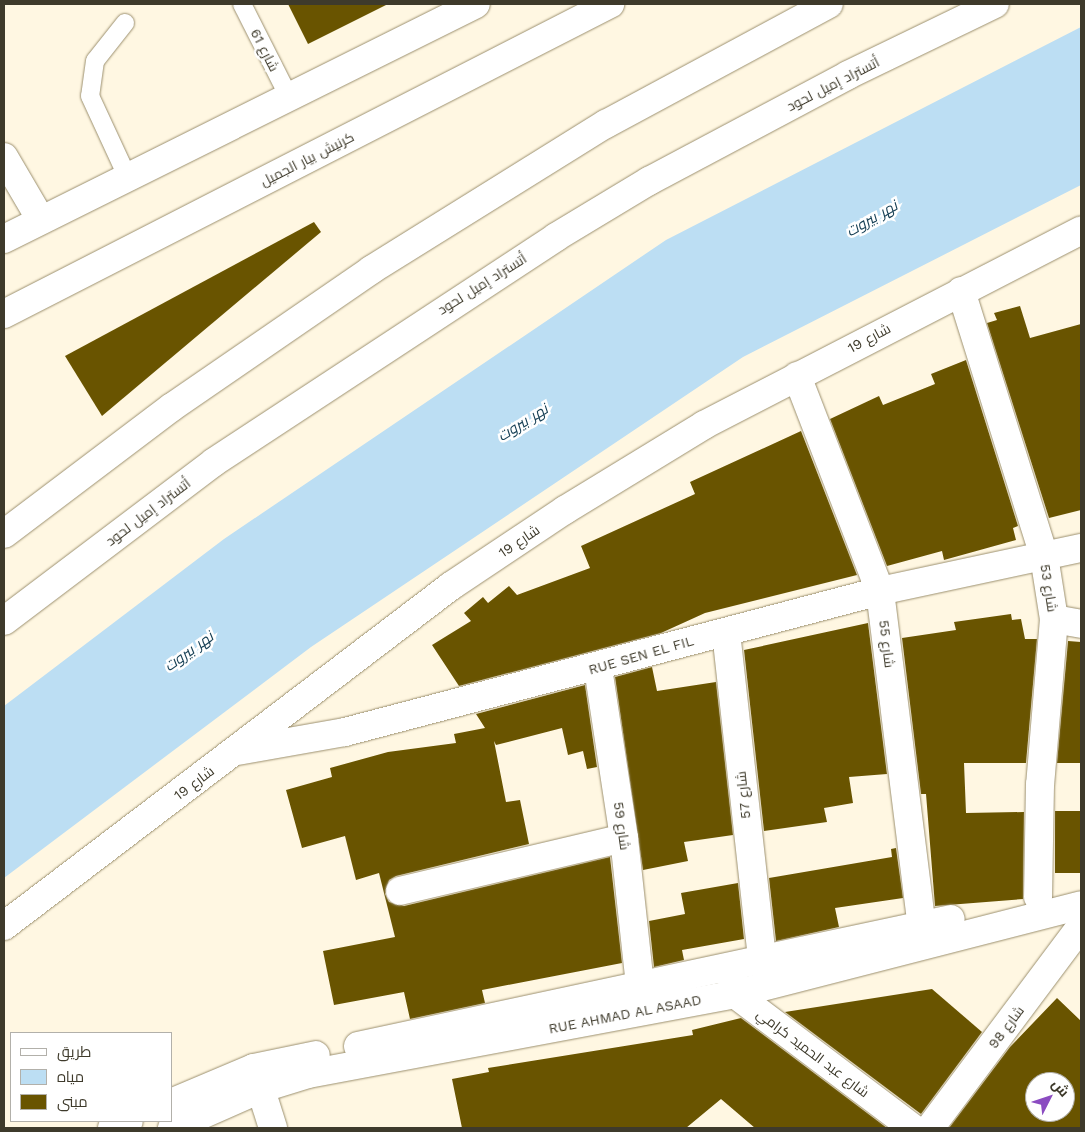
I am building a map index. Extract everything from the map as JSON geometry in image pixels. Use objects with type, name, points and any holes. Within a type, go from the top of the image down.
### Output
[{"type":"main road","points":[[4,239],[127,176],[476,4]]},
{"type":"main road","name":"كرنيش بيار الجميل","points":[[4,314],[610,4]]},
{"type":"main road","points":[[4,534],[172,407],[379,265],[606,124],[829,4]]},
{"type":"main road","name":"أتستراد إميل لحود","points":[[4,621],[214,462],[556,237],[649,181],[839,79],[995,4]]},
{"type":"main road","points":[[4,157],[41,220]]},
{"type":"main road","name":"شارع 19","points":[[4,926],[237,751],[451,586],[688,435],[797,376],[1081,230]]},
{"type":"main road","name":"شارع 53","points":[[961,291],[1044,556],[1054,619],[1041,755],[1038,897]]},
{"type":"main road","name":"شارع 55","points":[[797,376],[880,591],[922,926]]},
{"type":"main road","name":"RUE SEN EL FIL","points":[[237,751],[345,732],[598,668],[880,591],[1081,548]]},
{"type":"main road","points":[[1054,619],[1081,624]]},
{"type":"main road","name":"شارع 57","points":[[726,632],[762,958]]},
{"type":"main road","name":"شارع 59","points":[[598,668],[624,838],[640,986]]},
{"type":"main road","points":[[400,892],[624,838]]},
{"type":"main road","name":"RUE AHMAD AL ASAAD","points":[[172,1103],[257,1078],[640,986],[733,981],[762,958],[922,926],[1081,887]]},
{"type":"main road","name":"RUE AHMAD AL ASAAD","points":[[172,1128],[257,1078],[308,1074],[1081,905]]},
{"type":"main road","name":"شارع 98","points":[[930,1128],[1081,926]]},
{"type":"main road","name":"شارع عبد الحميد كرامي","points":[[733,981],[913,1128]]},
{"type":"main road","points":[[257,1078],[273,1128]]},
{"type":"main road","points":[[112,1128],[127,1122]]},
{"type":"lane","name":"شارع 61","points":[[242,4],[288,96]]},
{"type":"lane","points":[[125,23],[95,61],[90,96],[127,176]]},
{"type":"water","name":"نهر بيروت","points":[[1081,27],[1081,185],[743,357],[311,647],[4,878],[4,706],[224,539],[666,240]]},
{"type":"building","points":[[288,4],[388,4],[308,44]]},
{"type":"building","points":[[314,222],[321,232],[102,416],[65,356]]},
{"type":"building","points":[[1020,306],[1030,338],[1081,324],[1081,510],[1049,518],[987,323],[997,320],[994,313]]},
{"type":"building","points":[[966,360],[1018,526],[1013,528],[1016,540],[944,560],[942,551],[887,566],[830,419],[879,396],[883,405],[935,384],[931,374]]},
{"type":"building","points":[[801,431],[857,575],[705,613],[661,633],[459,686],[432,645],[471,621],[464,613],[483,597],[488,603],[509,586],[517,595],[590,568],[581,546],[695,494],[690,482]]},
{"type":"building","points":[[1011,614],[1012,620],[1021,619],[1025,639],[1037,639],[1026,763],[964,763],[966,813],[1024,812],[1023,899],[935,906],[926,794],[921,794],[902,638],[956,630],[954,622]]},
{"type":"building","points":[[868,623],[887,774],[849,777],[853,803],[824,808],[827,822],[764,831],[744,650]]},
{"type":"building","points":[[1068,641],[1081,642],[1081,763],[1057,763]]},
{"type":"building","points":[[652,667],[657,691],[716,682],[733,835],[684,842],[688,861],[643,870],[615,677]]},
{"type":"building","points":[[585,685],[597,767],[587,769],[583,751],[568,755],[562,728],[496,745],[494,741],[506,802],[520,800],[529,844],[396,876],[389,880],[385,894],[389,902],[404,906],[610,857],[622,963],[482,990],[485,1003],[410,1019],[404,992],[334,1005],[323,951],[395,937],[379,873],[356,880],[345,836],[302,848],[286,790],[332,777],[330,768],[388,752],[456,743],[454,734],[485,728],[476,714]]},
{"type":"building","points":[[1055,811],[1081,811],[1081,873],[1055,873]]},
{"type":"building","points":[[896,848],[903,898],[835,908],[839,927],[776,941],[769,878],[892,857],[891,849]]},
{"type":"building","points":[[738,883],[744,939],[682,950],[684,960],[654,967],[649,921],[685,914],[681,893]]},
{"type":"building","points":[[932,989],[982,1032],[921,1114],[785,1012]]},
{"type":"building","points":[[1057,998],[1081,1021],[1081,1128],[949,1128],[1010,1047]]},
{"type":"building","points":[[741,1018],[887,1128],[755,1128],[721,1099],[686,1128],[462,1128],[452,1079],[489,1072],[488,1068],[693,1035],[692,1030]]}]
